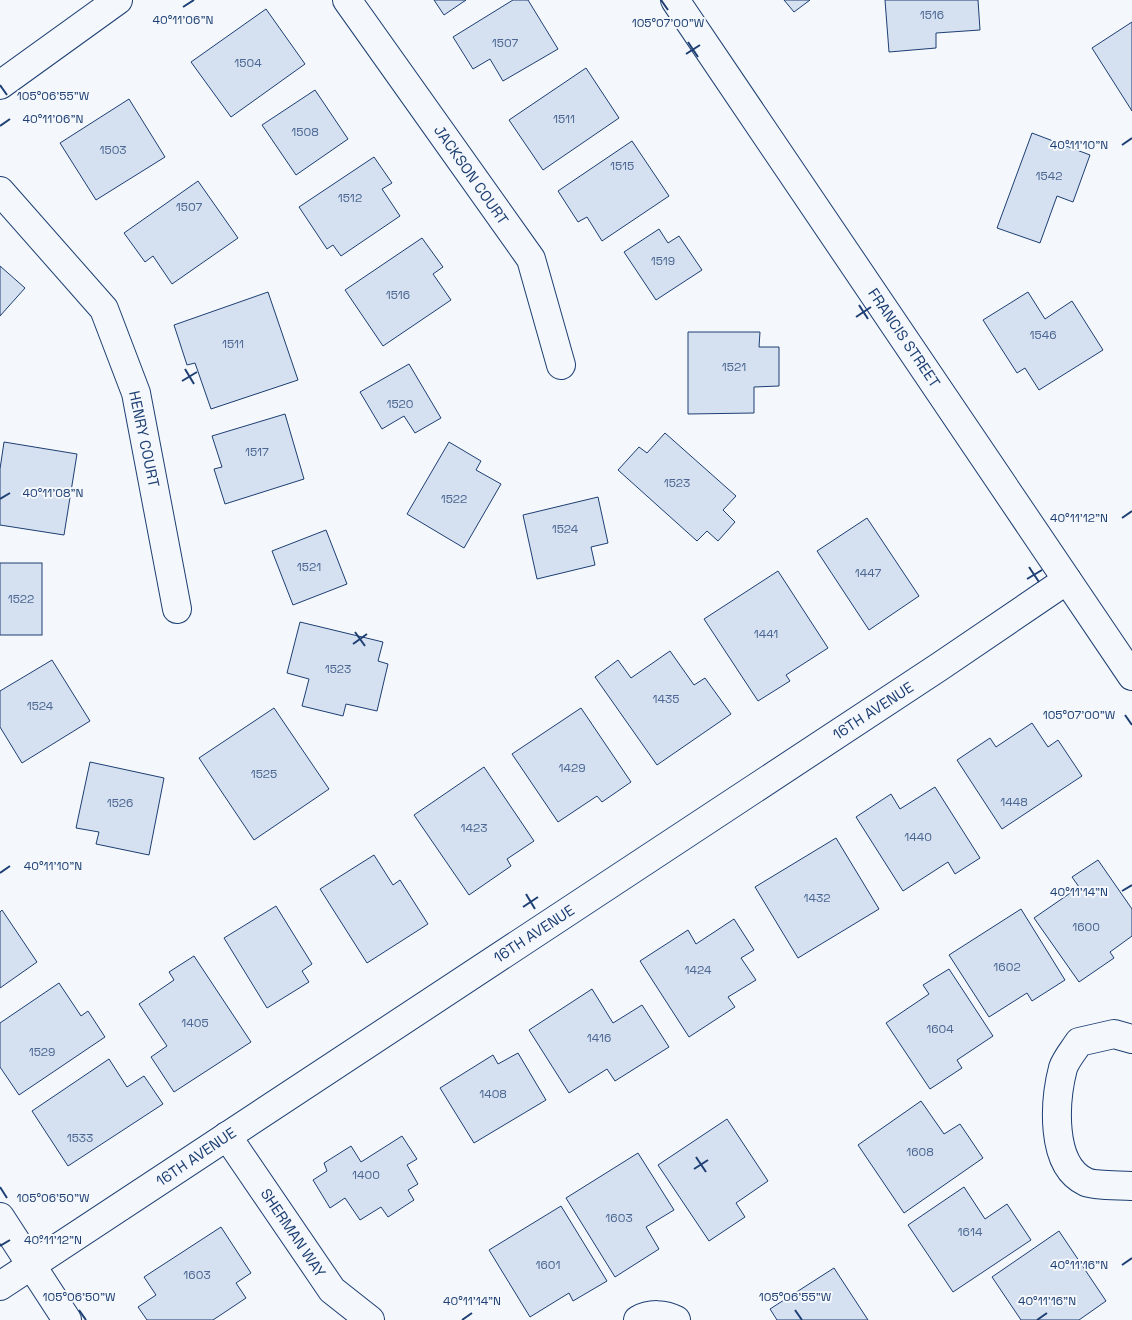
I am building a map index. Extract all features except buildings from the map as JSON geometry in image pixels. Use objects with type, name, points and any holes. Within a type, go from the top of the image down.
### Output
[{"type":"street","points":[[0,85],[118,0]]},
{"type":"street","name":"JACKSON COURT","points":[[347,0],[531,259],[561,365]]},
{"type":"street","name":"FRANCIS STREET","points":[[675,0],[1132,676]]},
{"type":"street","name":"HENRY COURT","points":[[0,191],[104,309],[136,393],[177,609]]},
{"type":"street","name":"16TH AVENUE","points":[[0,1286],[940,667],[1067,580]]},
{"type":"street","points":[[1132,1039],[1114,1034],[1079,1042],[1064,1066],[1056,1114],[1062,1150],[1069,1167],[1086,1182],[1132,1186]]},
{"type":"street","name":"SHERMAN WAY","points":[[227,1136],[332,1290],[370,1320]]},
{"type":"street","points":[[0,1218],[67,1320]]},
{"type":"street","points":[[638,1320],[666,1314],[676,1320]]}]
